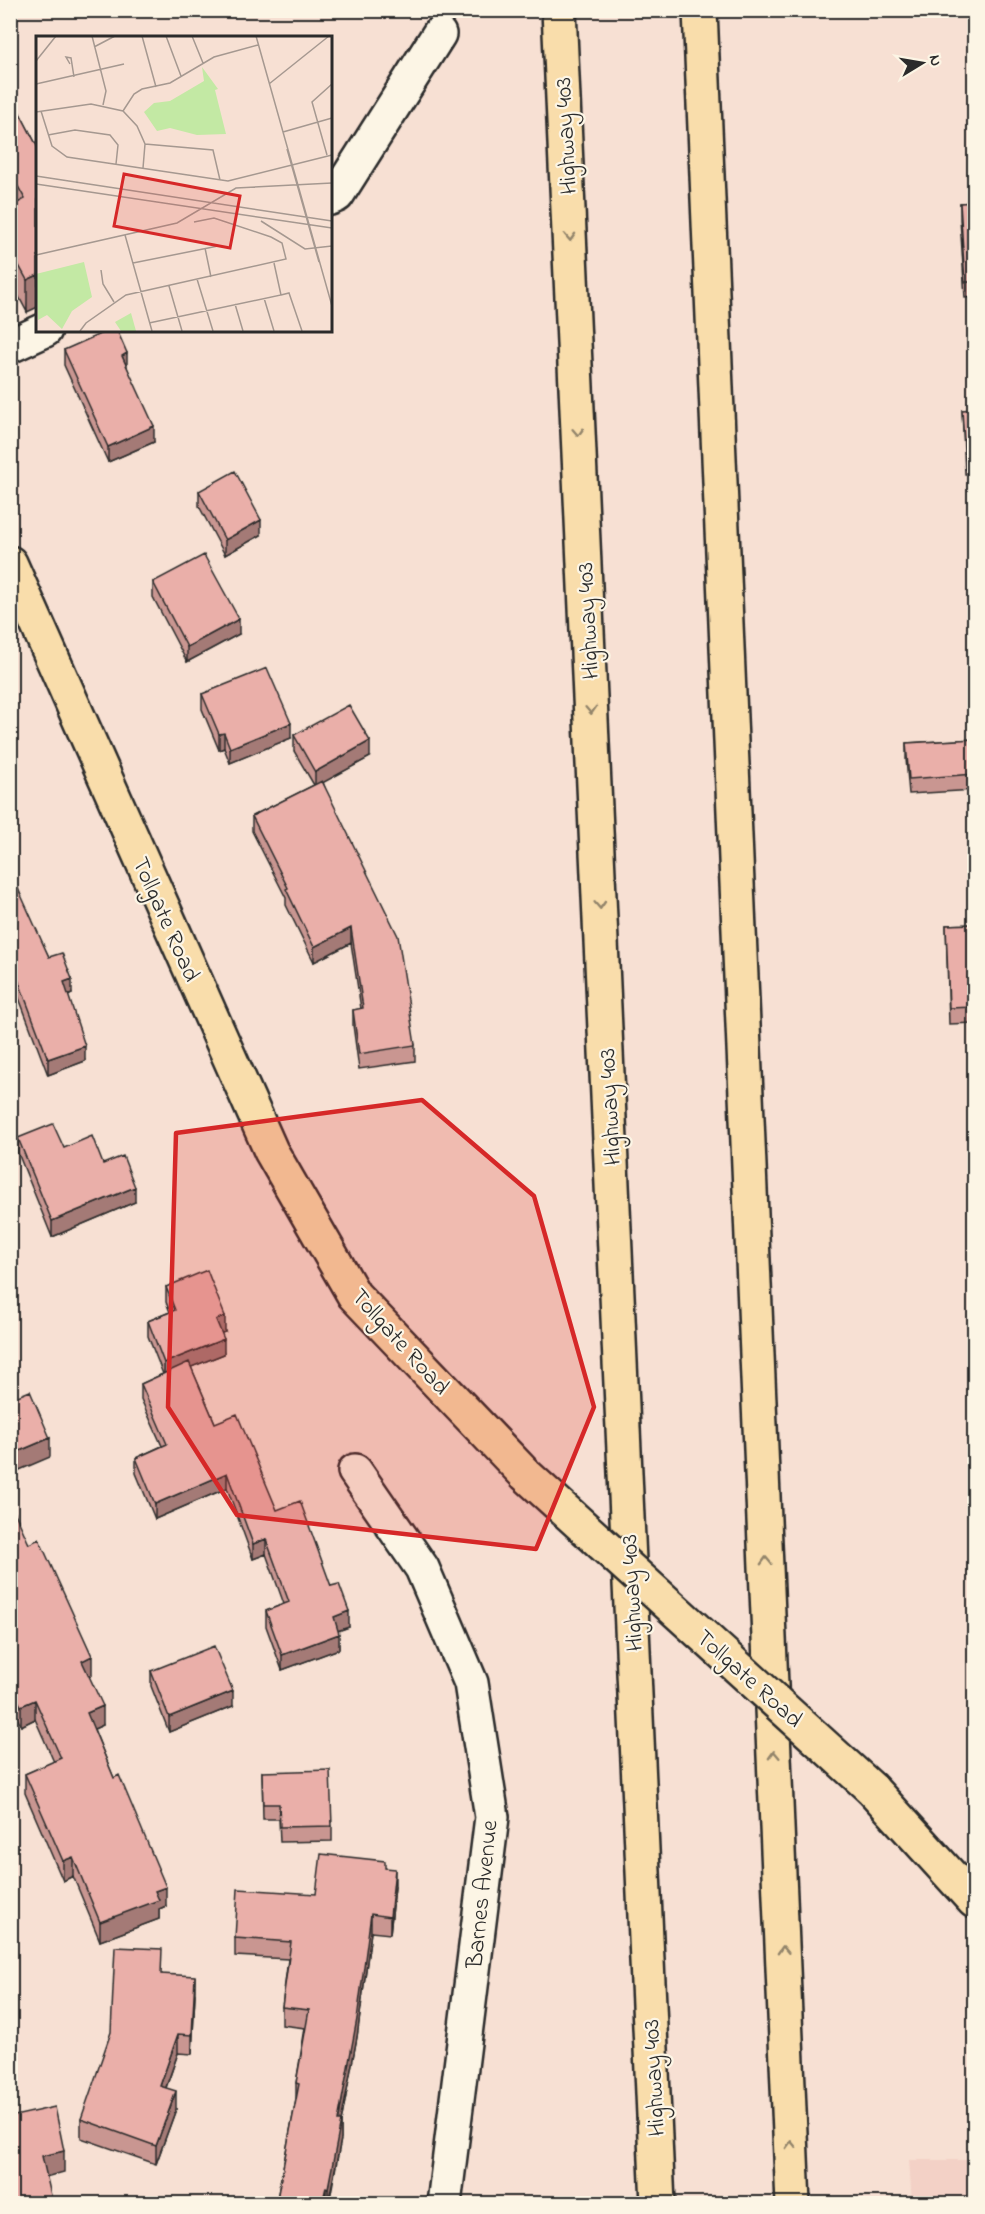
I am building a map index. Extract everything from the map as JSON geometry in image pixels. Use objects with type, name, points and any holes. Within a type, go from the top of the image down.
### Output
[{"type":"main road","name":"Highway 403","points":[[559,10],[658,2204]]},
{"type":"main road","points":[[700,10],[793,2204]]},
{"type":"main road","name":"Tollgate Road","points":[[10,562],[271,1151],[354,1295],[525,1474],[872,1789],[975,1901]]},
{"type":"street","points":[[332,197],[337,195],[438,34]]},
{"type":"street","points":[[10,346],[41,332]]},
{"type":"street","name":"Barnes Avenue","points":[[355,1471],[422,1568],[471,1683],[492,1817],[444,2204]]},
{"type":"highlighted area","points":[[422,1100],[534,1196],[594,1407],[536,1549],[237,1515],[168,1407],[176,1133]]},
{"type":"shaded area","points":[[909,2160],[974,2160],[974,2203],[912,2203]]},
{"type":"building","points":[[10,94],[36,144],[36,276],[27,280],[10,249],[10,207],[25,199],[10,172]]},
{"type":"building","points":[[975,202],[975,282],[965,282],[960,203]]},
{"type":"building","points":[[104,332],[118,332],[127,353],[122,356],[154,426],[108,447],[64,350]]},
{"type":"building","points":[[975,409],[975,458],[965,459],[962,410]]},
{"type":"building","points":[[235,471],[261,520],[225,540],[199,491]]},
{"type":"building","points":[[204,555],[239,619],[187,647],[153,582]]},
{"type":"building","points":[[267,668],[291,723],[230,748],[224,733],[219,734],[202,694]]},
{"type":"building","points":[[349,705],[370,741],[315,772],[294,735]]},
{"type":"building","points":[[975,739],[975,774],[909,779],[906,743]]},
{"type":"building","points":[[322,781],[398,936],[415,1045],[359,1054],[353,1010],[363,1008],[351,928],[314,947],[252,816]]},
{"type":"building","points":[[10,880],[13,886],[16,884],[49,957],[62,953],[72,979],[64,982],[85,1046],[48,1059],[10,958]]},
{"type":"building","points":[[975,924],[975,1007],[949,1008],[946,925]]},
{"type":"building","points":[[53,1124],[64,1148],[92,1136],[103,1164],[123,1156],[135,1187],[52,1221],[18,1138]]},
{"type":"building","points":[[207,1270],[225,1316],[216,1320],[224,1339],[164,1363],[148,1321],[175,1310],[166,1287]]},
{"type":"building","points":[[189,1362],[215,1423],[237,1414],[277,1510],[300,1501],[331,1586],[339,1584],[349,1611],[334,1617],[339,1634],[282,1655],[266,1611],[289,1602],[266,1539],[253,1544],[227,1473],[155,1504],[136,1458],[167,1444],[141,1384]]},
{"type":"building","points":[[30,1391],[50,1438],[10,1455],[10,1399]]},
{"type":"building","points":[[10,1502],[29,1544],[39,1539],[92,1656],[82,1661],[103,1706],[87,1713],[114,1778],[119,1775],[166,1887],[155,1891],[159,1900],[100,1922],[73,1857],[63,1861],[25,1774],[61,1758],[35,1700],[21,1706],[13,1690],[10,1691]]},
{"type":"building","points":[[214,1646],[233,1691],[169,1717],[151,1671]]},
{"type":"building","points":[[330,1770],[332,1826],[280,1827],[279,1804],[263,1804],[262,1772]]},
{"type":"building","points":[[321,1854],[385,1861],[385,1868],[395,1869],[390,1917],[371,1914],[357,2019],[338,2121],[341,2121],[328,2188],[326,2187],[322,2204],[276,2204],[299,2084],[296,2083],[309,2010],[282,2007],[291,1942],[235,1938],[238,1889],[316,1894]]},
{"type":"building","points":[[115,1947],[162,1949],[161,1974],[195,1976],[192,2035],[178,2034],[160,2086],[176,2091],[156,2146],[81,2119],[111,2032]]},
{"type":"building","points":[[55,2107],[64,2151],[42,2156],[53,2204],[10,2204],[10,2117]]}]
